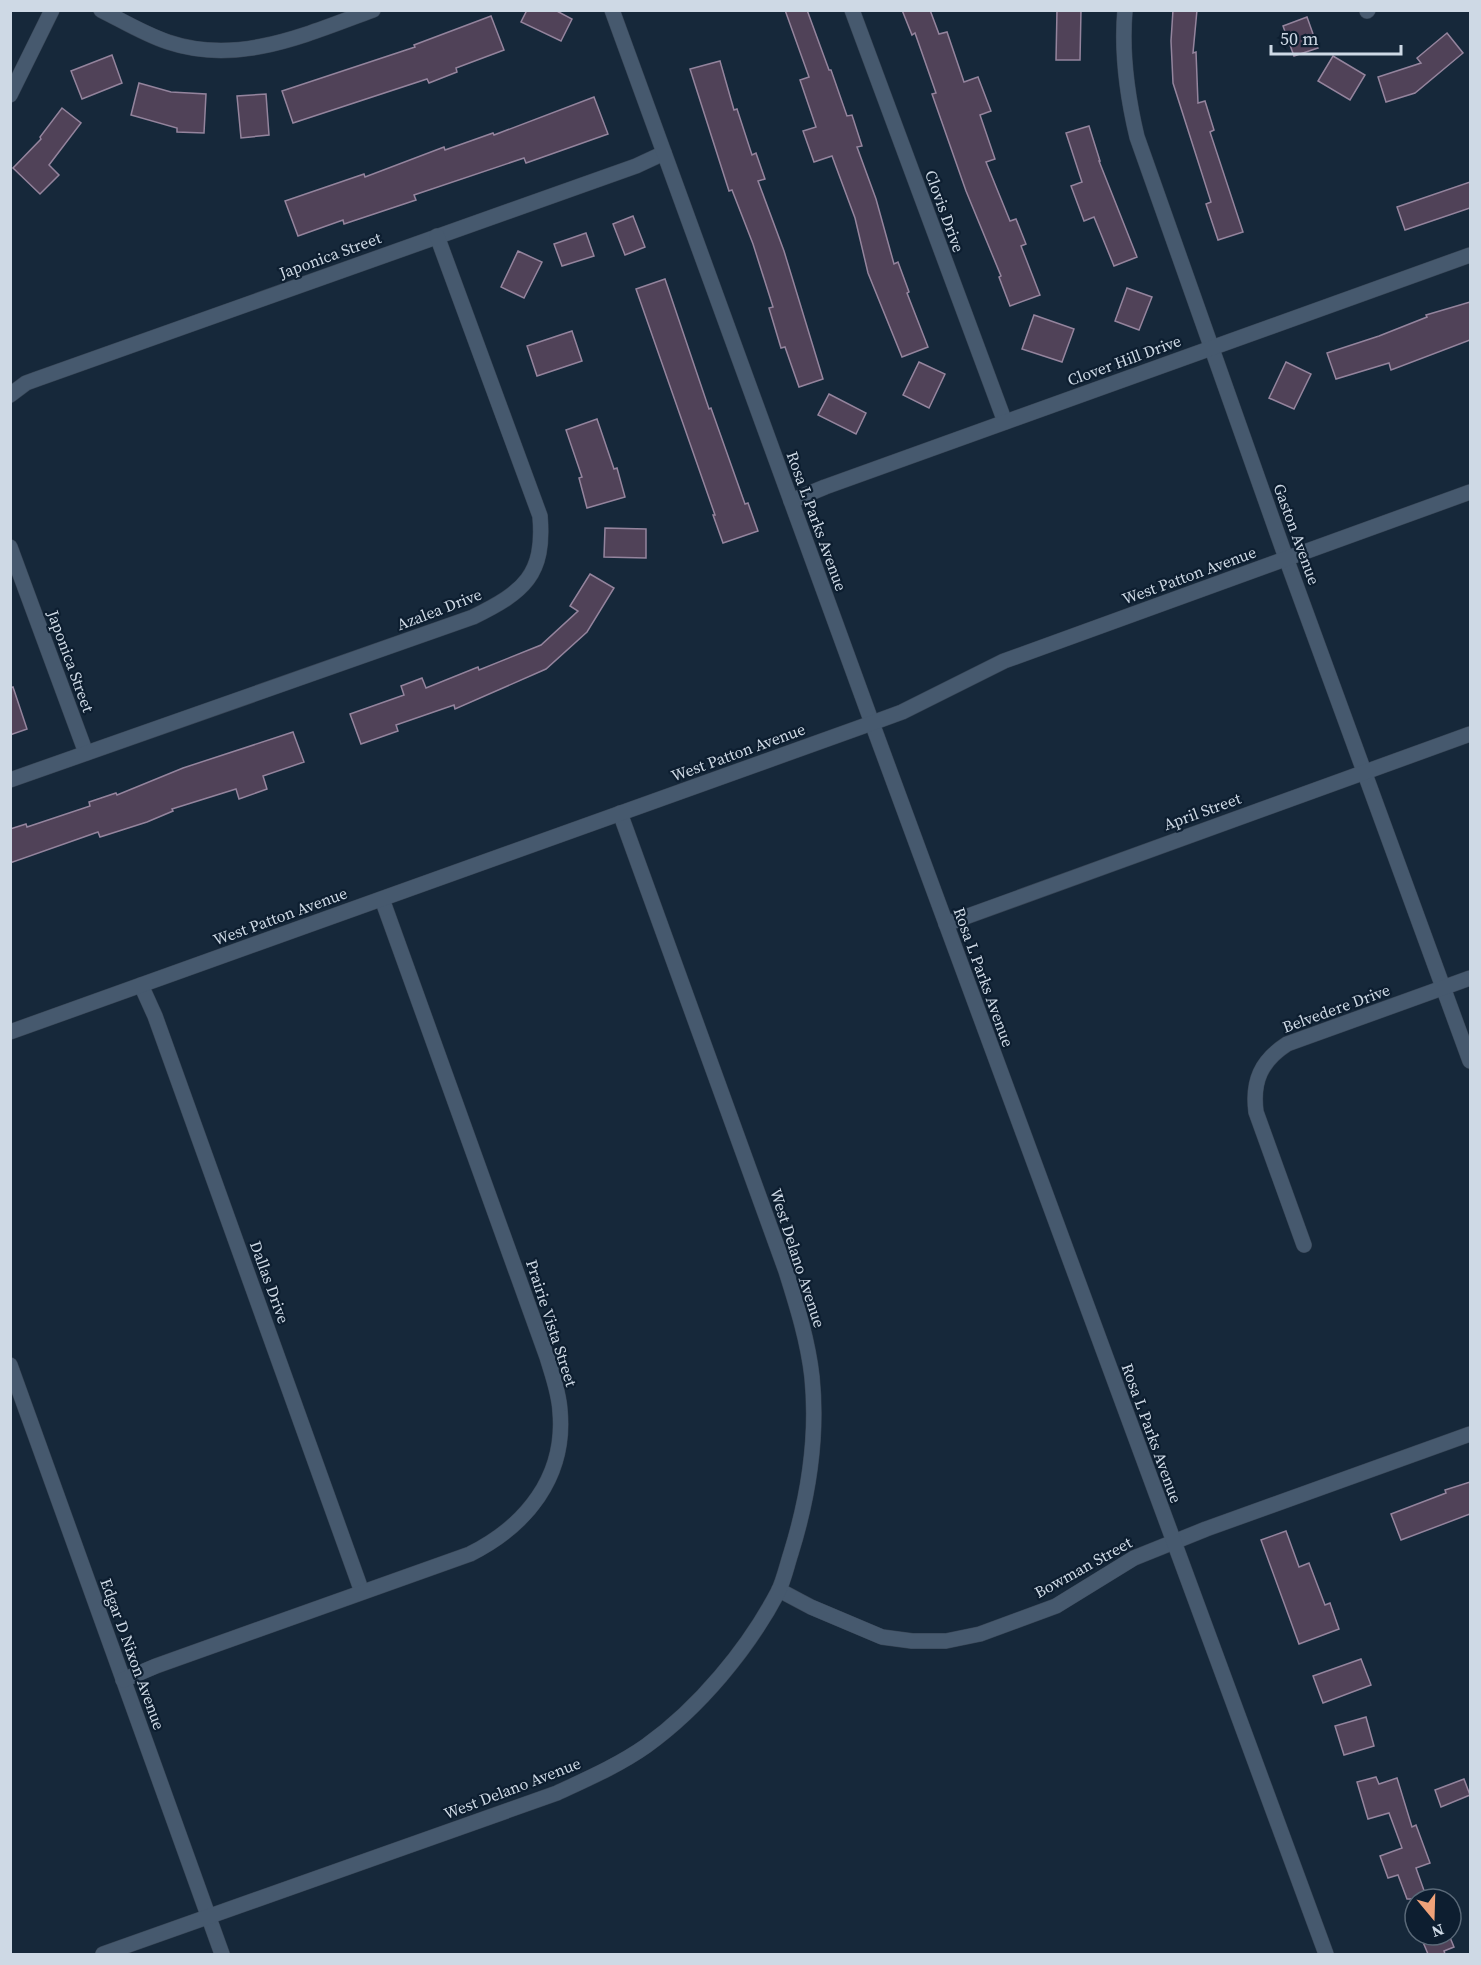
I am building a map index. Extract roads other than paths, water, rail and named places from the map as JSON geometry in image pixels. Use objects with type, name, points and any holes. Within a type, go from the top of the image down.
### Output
[{"type":"street","points":[[10,95],[52,10]]},
{"type":"street","points":[[101,10],[170,43],[209,51],[268,46],[373,10]]},
{"type":"street","name":"Rosa L Parks Avenue","points":[[612,10],[1326,1954]]},
{"type":"street","name":"Clovis Drive","points":[[852,10],[1005,422]]},
{"type":"street","name":"Gaston Avenue","points":[[1125,10],[1125,72],[1137,137],[1286,558],[1470,1062]]},
{"type":"street","name":"Japonica Street","points":[[10,395],[26,383],[636,166],[664,153]]},
{"type":"street","name":"Azalea Drive","points":[[10,780],[473,617],[497,605],[531,576],[539,557],[542,538],[540,516],[437,236]]},
{"type":"street","name":"Clover Hill Drive","points":[[791,501],[1470,255]]},
{"type":"street","name":"West Patton Avenue","points":[[10,1032],[902,712],[1004,661],[1470,492]]},
{"type":"street","name":"Japonica Street","points":[[10,547],[86,753]]},
{"type":"street","name":"April Street","points":[[946,924],[1470,734]]},
{"type":"street","name":"West Delano Avenue","points":[[103,1954],[557,1792],[618,1763],[664,1733],[704,1695],[742,1648],[779,1590],[802,1518],[812,1466],[814,1404],[807,1345],[786,1271],[620,813]]},
{"type":"street","name":"Prairie Vista Street","points":[[123,1680],[156,1666],[470,1554],[490,1544],[512,1528],[535,1503],[552,1469],[559,1438],[560,1412],[558,1395],[547,1357],[382,899]]},
{"type":"street","name":"Belvedere Drive","points":[[1304,1245],[1256,1112],[1254,1098],[1257,1080],[1264,1064],[1287,1044],[1470,978]]},
{"type":"street","name":"Dallas Drive","points":[[141,985],[155,1016],[362,1592]]},
{"type":"street","name":"Edgar D Nixon Avenue","points":[[10,1365],[222,1954]]},
{"type":"street","name":"Bowman Street","points":[[779,1590],[811,1607],[882,1637],[912,1641],[945,1641],[980,1634],[1056,1606],[1134,1558],[1173,1542],[1470,1434]]}]
